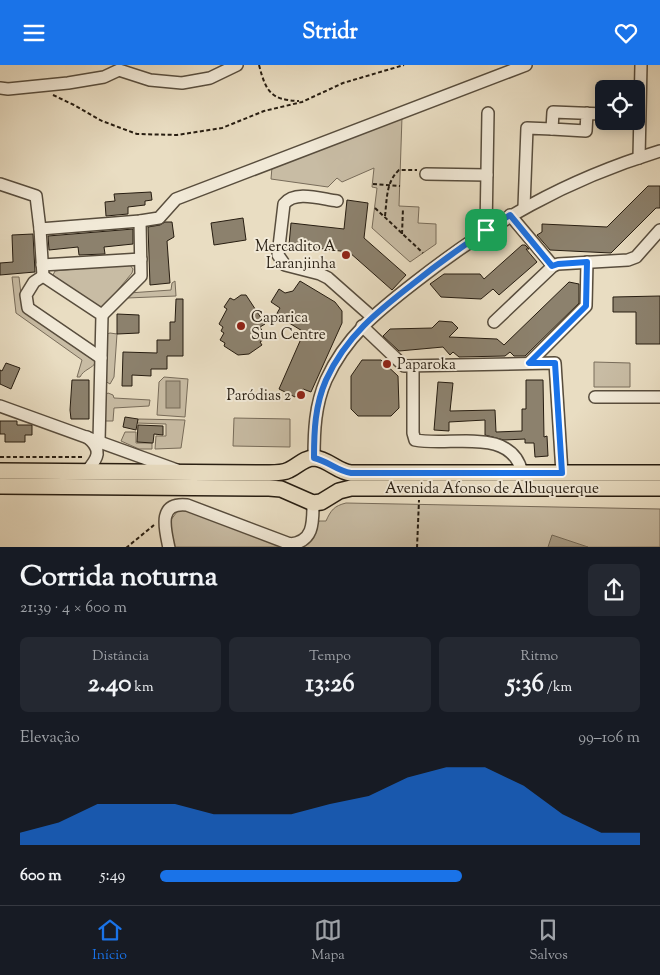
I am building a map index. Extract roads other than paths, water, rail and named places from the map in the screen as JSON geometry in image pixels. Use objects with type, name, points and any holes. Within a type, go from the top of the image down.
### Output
[{"type":"main road","name":"Avenida Afonso de Albuquerque","points":[[314,462],[351,473],[660,473]]},
{"type":"main road","points":[[314,462],[292,476],[294,489],[314,500]]},
{"type":"main road","points":[[0,471],[277,473],[314,462],[333,469],[336,482],[332,494],[314,500],[285,490],[269,488],[0,486]]},
{"type":"main road","name":"Avenida Afonso de Albuquerque","points":[[314,500],[339,491],[357,488],[660,488]]},
{"type":"street","points":[[0,88],[104,77],[118,68],[150,79],[182,83],[210,78],[237,65]]},
{"type":"street","points":[[40,229],[159,218],[176,199],[526,65]]},
{"type":"street","points":[[640,80],[641,65]]},
{"type":"street","points":[[552,129],[553,112],[595,113]]},
{"type":"street","points":[[486,230],[488,113]]},
{"type":"street","points":[[524,207],[527,129],[586,131],[587,113]]},
{"type":"street","points":[[638,130],[639,158]]},
{"type":"street","points":[[314,462],[314,425],[322,393],[334,366],[371,316],[438,264],[486,230],[524,207],[574,182],[660,151]]},
{"type":"street","points":[[426,173],[487,175]]},
{"type":"street","points":[[0,184],[36,196],[42,270],[26,295],[28,309],[101,358]]},
{"type":"street","points":[[337,201],[297,196],[287,201],[284,204],[278,255],[285,265],[320,274],[328,278],[371,316]]},
{"type":"street","points":[[510,215],[552,266]]},
{"type":"street","points":[[98,441],[102,315],[141,276],[140,221]]},
{"type":"street","points":[[494,322],[552,266],[558,264],[628,260],[636,257],[660,230]]},
{"type":"street","points":[[42,270],[141,259]]},
{"type":"street","points":[[529,363],[586,306],[587,262]]},
{"type":"street","points":[[42,270],[102,315]]},
{"type":"street","points":[[362,327],[404,366],[555,363],[562,473]]},
{"type":"street","points":[[413,366],[413,433],[415,440],[487,442],[498,445],[513,453],[518,459],[522,472]]},
{"type":"street","points":[[595,397],[660,397]]},
{"type":"street","points":[[0,406],[181,472]]},
{"type":"street","points":[[86,436],[94,443],[98,452],[94,463],[87,471]]},
{"type":"street","points":[[169,547],[164,519],[167,512],[173,506],[187,505],[290,544],[299,543],[313,527],[314,500]]},
{"type":"place","name":"Mercadito A Laranjinha","points":[[346,255]]},
{"type":"place","name":"Caparica Sun Centre","points":[[241,326]]},
{"type":"place","name":"Paparoka","points":[[387,364]]},
{"type":"place","name":"Paródias 2","points":[[301,395]]}]
